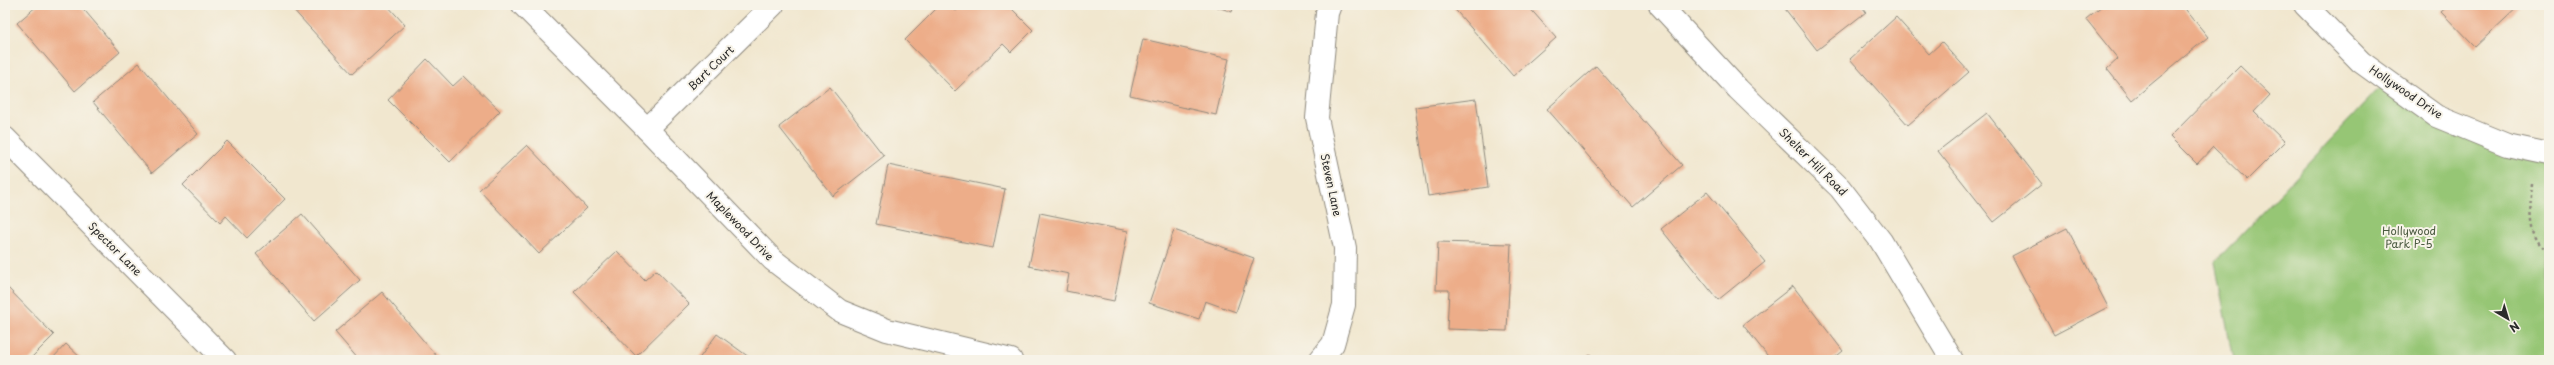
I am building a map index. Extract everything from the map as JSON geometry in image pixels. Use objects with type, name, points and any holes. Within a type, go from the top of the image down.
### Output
[{"type":"street","name":"Maplewood Drive","points":[[523,5],[647,129],[773,260],[840,311],[887,330],[1011,360]]},
{"type":"street","name":"Bart Court","points":[[647,129],[773,5]]},
{"type":"street","name":"Steven Lane","points":[[1320,360],[1332,344],[1344,305],[1345,248],[1316,118],[1326,13],[1330,5]]},
{"type":"street","name":"Shelter Hill Road","points":[[1660,5],[1738,89],[1840,188],[1881,241],[1952,360]]},
{"type":"street","name":"Hollywood Drive","points":[[2306,5],[2361,62],[2436,116],[2507,145],[2542,153]]},
{"type":"street","name":"Spector Lane","points":[[5,138],[225,360]]},
{"type":"path","points":[[2542,153],[2529,218],[2534,235],[2541,248],[2549,254]]},
{"type":"green space","name":"Hollywood Park P-5","points":[[2387,80],[2436,116],[2549,153],[2549,360],[2233,360],[2215,262]]},
{"type":"building","points":[[38,5],[80,5],[120,52],[75,91],[17,23]]},
{"type":"building","points":[[387,5],[405,25],[352,74],[290,6]]},
{"type":"building","points":[[940,5],[949,5],[956,11],[962,5],[1008,5],[1033,30],[1011,52],[1003,44],[955,91],[905,40]]},
{"type":"building","points":[[1212,5],[1234,5],[1232,12]]},
{"type":"building","points":[[1451,5],[1527,5],[1556,38],[1513,76]]},
{"type":"building","points":[[1782,5],[1861,5],[1866,12],[1817,50]]},
{"type":"building","points":[[2103,5],[2156,5],[2158,8],[2161,5],[2182,5],[2208,37],[2132,100],[2107,69],[2118,59],[2086,19]]},
{"type":"building","points":[[2449,5],[2520,5],[2475,47],[2441,12]]},
{"type":"building","points":[[1896,17],[1929,54],[1942,42],[1969,72],[1908,125],[1850,59]]},
{"type":"building","points":[[1143,39],[1229,59],[1216,115],[1130,95]]},
{"type":"building","points":[[427,59],[453,86],[464,76],[500,111],[450,162],[388,100]]},
{"type":"building","points":[[139,63],[198,134],[152,173],[93,102]]},
{"type":"building","points":[[1596,66],[1682,165],[1633,207],[1547,109]]},
{"type":"building","points":[[2240,66],[2270,95],[2254,112],[2285,142],[2247,180],[2213,147],[2197,164],[2170,137]]},
{"type":"building","points":[[830,87],[884,156],[833,196],[779,127]]},
{"type":"building","points":[[1476,99],[1488,187],[1428,196],[1415,107]]},
{"type":"building","points":[[1987,113],[2042,184],[1994,222],[1938,151]]},
{"type":"building","points":[[227,141],[285,199],[247,238],[226,216],[220,223],[183,185]]},
{"type":"building","points":[[527,145],[587,208],[539,254],[479,190]]},
{"type":"building","points":[[888,165],[1005,189],[993,248],[876,224]]},
{"type":"building","points":[[1707,192],[1765,262],[1718,300],[1661,229]]},
{"type":"building","points":[[1040,213],[1128,231],[1114,301],[1066,291],[1069,274],[1029,266]]},
{"type":"building","points":[[302,214],[360,280],[314,321],[256,254]]},
{"type":"building","points":[[2067,228],[2108,307],[2054,335],[2012,256]]},
{"type":"building","points":[[1174,230],[1254,258],[1236,312],[1205,301],[1199,319],[1149,303]]},
{"type":"building","points":[[1438,242],[1511,244],[1507,331],[1447,329],[1449,290],[1436,290]]},
{"type":"building","points":[[617,251],[645,280],[656,270],[689,304],[636,356],[574,292]]},
{"type":"building","points":[[5,285],[54,335],[29,360],[5,360]]},
{"type":"building","points":[[1793,286],[1843,351],[1832,360],[1771,360],[1743,325]]},
{"type":"building","points":[[382,292],[439,359],[438,360],[359,360],[335,332]]},
{"type":"building","points":[[717,334],[753,360],[698,360]]},
{"type":"building","points":[[66,344],[83,360],[51,360]]},
{"type":"building","points":[[1590,354],[1595,360],[1582,360]]}]
